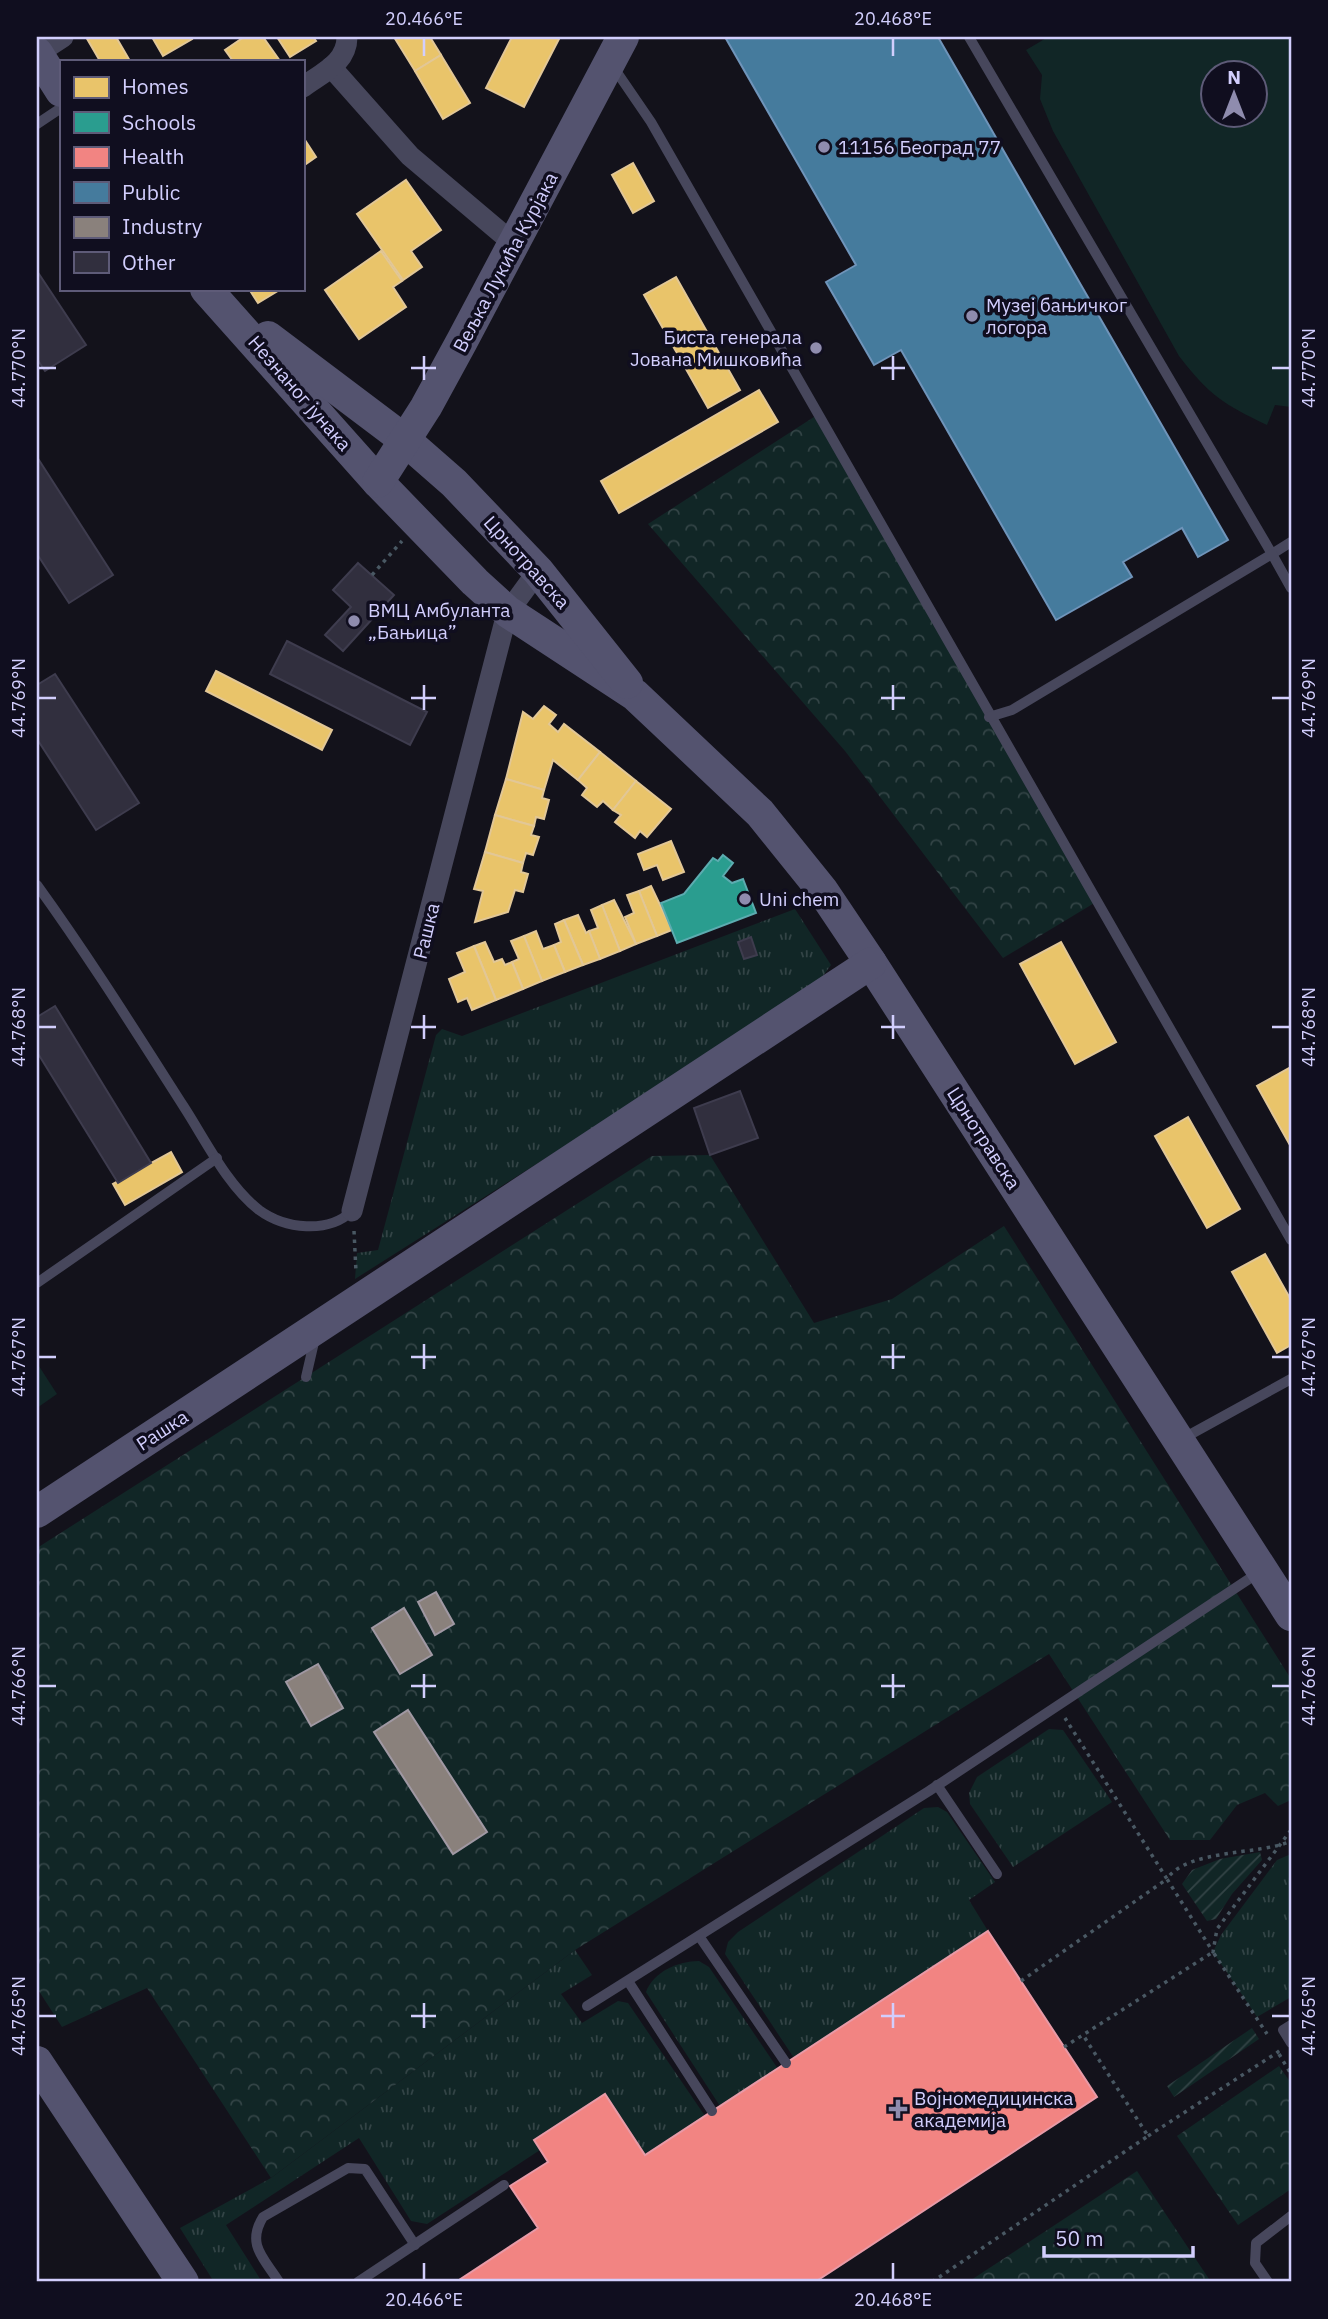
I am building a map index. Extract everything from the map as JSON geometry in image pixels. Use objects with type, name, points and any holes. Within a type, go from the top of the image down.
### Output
[{"type":"main road","name":"Вељка Лукића Курјака","points":[[378,482],[406,441],[617,50]]},
{"type":"main road","points":[[37,53],[60,89]]},
{"type":"main road","name":"Незнаног јунака","points":[[214,296],[406,441]]},
{"type":"main road","name":"Незнаног јунака","points":[[214,296],[378,482]]},
{"type":"main road","name":"Црнотравска","points":[[406,441],[454,483],[538,571],[635,695],[760,813],[822,890],[1291,1615]]},
{"type":"main road","name":"Црнотравска","points":[[378,482],[508,612],[635,695]]},
{"type":"main road","name":"Рашка","points":[[37,1512],[871,962]]},
{"type":"main road","points":[[37,2062],[183,2282]]},
{"type":"street","points":[[37,53],[63,37]]},
{"type":"street","points":[[304,85],[331,67],[343,55],[348,37]]},
{"type":"street","points":[[331,67],[410,156],[513,243]]},
{"type":"street","name":"Рашка","points":[[352,1211],[508,612],[538,571]]},
{"type":"lane","points":[[969,37],[1291,588]]},
{"type":"lane","points":[[617,50],[657,134],[1291,1240]]},
{"type":"lane","points":[[37,124],[60,109]]},
{"type":"lane","points":[[989,717],[1012,710],[1291,542]]},
{"type":"lane","points":[[37,885],[88,956],[238,1190],[277,1222],[303,1226],[330,1225],[343,1220],[352,1211]]},
{"type":"lane","points":[[37,1283],[218,1158]]},
{"type":"lane","points":[[306,1377],[317,1329]]},
{"type":"lane","points":[[1179,1441],[1291,1379]]},
{"type":"lane","points":[[587,2006],[937,1785],[1263,1570]]},
{"type":"lane","points":[[937,1785],[997,1874]]},
{"type":"lane","points":[[699,1936],[786,2063]]},
{"type":"lane","points":[[628,1981],[712,2111]]},
{"type":"lane","points":[[1291,2025],[1283,2030],[1291,2043]]},
{"type":"lane","points":[[279,2282],[254,2242],[255,2230],[263,2217],[348,2168],[365,2169],[415,2245]]},
{"type":"lane","points":[[358,2282],[504,2185]]},
{"type":"lane","points":[[1268,2282],[1255,2263],[1256,2243],[1290,2219]]},
{"type":"path","points":[[372,575],[408,534]]},
{"type":"path","points":[[352,1211],[358,1302]]},
{"type":"path","points":[[1058,1705],[1291,2074]]},
{"type":"path","points":[[1064,2047],[1213,1952],[1217,1929],[1291,1830]]},
{"type":"path","points":[[1021,1981],[1167,1878],[1172,1871],[1210,1857],[1252,1849],[1275,1849],[1291,1841]]},
{"type":"path","points":[[1083,2035],[1148,2136]]},
{"type":"path","points":[[932,2282],[1278,2052]]},
{"type":"green space","points":[[1048,37],[1291,37],[1291,407],[1275,405],[1267,425],[1218,397],[1179,356],[1053,131],[1040,99],[1042,75],[1026,50]]},
{"type":"green space","points":[[817,415],[1096,902],[1003,958],[845,751],[648,524]]},
{"type":"green space","points":[[795,909],[831,965],[814,988],[355,1279],[357,1253],[378,1250],[436,1035],[442,1029],[462,1036]]},
{"type":"green space","points":[[710,1155],[814,1323],[892,1299],[1004,1226],[1291,1679],[1291,1800],[1278,1806],[1265,1793],[1237,1805],[1210,1840],[1170,1840],[1049,1654],[575,1950],[271,2178],[147,1988],[62,2027],[37,1988],[37,1548],[652,1156]]},
{"type":"green space","points":[[37,1363],[57,1394],[37,1408]]},
{"type":"green space","points":[[1049,1729],[1063,1730],[1112,1802],[1013,1867],[970,1804],[969,1793],[977,1777]]},
{"type":"green space","points":[[938,1807],[947,1812],[995,1882],[969,1900],[988,1931],[794,2058],[725,1954],[728,1942],[738,1932],[924,1808]]},
{"type":"green space","points":[[1260,1852],[1262,1860],[1232,1894],[1216,1919],[1207,1921],[1182,1884],[1192,1870],[1220,1859]]},
{"type":"green space","points":[[1291,1854],[1291,1997],[1257,2017],[1213,1952],[1221,1935],[1277,1860]]},
{"type":"green space","points":[[575,1950],[592,1975],[561,1994],[582,2023],[618,2001],[628,2003],[705,2116],[645,2155],[604,2094],[535,2140],[540,2150],[427,2224],[411,2221],[359,2138],[226,2225],[262,2282],[214,2282],[180,2228],[271,2178]]},
{"type":"green space","points":[[699,1961],[709,1967],[778,2069],[720,2106],[646,1992],[660,1973],[683,1963]]},
{"type":"green space","points":[[1252,2028],[1259,2039],[1174,2097],[1167,2086]]},
{"type":"green space","points":[[1279,2066],[1291,2083],[1291,2189],[1238,2225],[1177,2136]]},
{"type":"green space","points":[[1137,2171],[1211,2282],[968,2282]]},
{"type":"building: Homes","points":[[86,37],[116,37],[129,60],[99,60]]},
{"type":"building: Homes","points":[[152,37],[191,37],[192,39],[163,56]]},
{"type":"building: Homes","points":[[244,37],[263,37],[279,60],[232,60],[225,50]]},
{"type":"building: Homes","points":[[277,37],[313,37],[316,41],[290,57]]},
{"type":"building: Homes","points":[[394,37],[430,37],[441,55],[415,71]]},
{"type":"building: Homes","points":[[512,37],[560,37],[524,107],[486,88]]},
{"type":"building: Homes","points":[[441,55],[470,103],[443,119],[415,71]]},
{"type":"building: Homes","points":[[304,139],[316,157],[304,165]]},
{"type":"building: Homes","points":[[633,163],[654,201],[633,213],[612,175]]},
{"type":"building: Homes","points":[[406,180],[441,230],[411,251],[422,267],[403,280],[357,214]]},
{"type":"building: Homes","points":[[381,251],[402,281],[393,287],[406,307],[359,339],[325,290]]},
{"type":"building: Homes","points":[[676,277],[740,390],[708,408],[644,295]]},
{"type":"building: Homes","points":[[250,290],[279,290],[258,303]]},
{"type":"building: Homes","points":[[759,390],[778,422],[619,513],[601,481]]},
{"type":"building: Homes","points":[[216,671],[332,730],[322,750],[206,691]]},
{"type":"building: Homes","points":[[544,706],[556,715],[549,724],[558,732],[564,724],[600,752],[578,780],[553,760],[544,790],[506,779],[523,712],[533,719]]},
{"type":"building: Homes","points":[[600,752],[636,781],[613,810],[603,801],[597,807],[582,795],[587,788],[578,780]]},
{"type":"building: Homes","points":[[506,779],[544,790],[542,798],[549,800],[544,819],[536,817],[534,826],[495,815]]},
{"type":"building: Homes","points":[[636,781],[671,809],[647,837],[640,831],[635,838],[615,822],[621,815],[613,810]]},
{"type":"building: Homes","points":[[495,815],[534,826],[531,835],[539,837],[533,855],[526,853],[523,863],[485,852]]},
{"type":"building: Homes","points":[[671,841],[684,872],[663,880],[657,865],[644,870],[638,854]]},
{"type":"building: Homes","points":[[485,852],[523,863],[521,872],[528,874],[523,892],[515,890],[508,912],[475,922],[483,891],[474,889]]},
{"type":"building: Homes","points":[[651,886],[672,930],[657,936],[639,891]]},
{"type":"building: Homes","points":[[639,891],[657,936],[636,944],[625,917],[634,913],[627,895]]},
{"type":"building: Homes","points":[[614,900],[636,944],[620,951],[602,905]]},
{"type":"building: Homes","points":[[602,905],[620,951],[600,959],[589,931],[598,928],[591,910]]},
{"type":"building: Homes","points":[[578,915],[586,933],[589,931],[600,959],[583,965],[564,920]]},
{"type":"building: Homes","points":[[564,920],[583,965],[565,972],[554,945],[561,942],[555,924]]},
{"type":"building: Homes","points":[[536,931],[543,949],[554,945],[565,972],[542,981],[524,936]]},
{"type":"building: Homes","points":[[524,936],[542,981],[523,989],[512,962],[519,959],[511,941]]},
{"type":"building: Homes","points":[[485,942],[494,962],[502,959],[505,965],[512,962],[523,989],[496,1000],[474,946]]},
{"type":"building: Homes","points":[[1061,942],[1116,1042],[1075,1064],[1020,964]]},
{"type":"building: Homes","points":[[474,946],[496,1000],[472,1010],[467,998],[458,1002],[449,979],[465,972],[457,953]]},
{"type":"building: Homes","points":[[1291,1067],[1291,1147],[1257,1086]]},
{"type":"building: Homes","points":[[1188,1117],[1240,1209],[1207,1228],[1155,1136]]},
{"type":"building: Homes","points":[[171,1152],[182,1172],[125,1205],[113,1184]]},
{"type":"building: Homes","points":[[1265,1254],[1291,1300],[1291,1345],[1277,1353],[1232,1272]]},
{"type":"building: Schools","points":[[723,855],[733,863],[723,876],[732,883],[743,879],[756,913],[677,943],[661,903],[684,894],[713,858],[718,861]]},
{"type":"building: Health","name":"Војномедицинска академија","points":[[988,1931],[1097,2097],[815,2282],[456,2282],[538,2228],[510,2186],[548,2162],[534,2140],[605,2094],[645,2155]]},
{"type":"building: Public","name":"Музеј бањичког логора","points":[[725,37],[938,37],[1228,540],[1198,557],[1182,528],[1123,562],[1132,577],[1056,620],[901,350],[874,365],[826,282],[856,265]]},
{"type":"building: Industry","points":[[436,1592],[454,1624],[435,1635],[418,1602]]},
{"type":"building: Industry","points":[[404,1608],[432,1655],[400,1674],[372,1628]]},
{"type":"building: Industry","points":[[318,1664],[343,1708],[311,1726],[286,1682]]},
{"type":"building: Industry","points":[[408,1710],[487,1832],[453,1854],[374,1732]]},
{"type":"building: Other","points":[[37,271],[86,345],[45,371],[37,359]]},
{"type":"building: Other","points":[[37,457],[113,575],[69,603],[37,554]]},
{"type":"building: Other","name":"ВМЦ Амбуланта „Бањица”","points":[[358,563],[394,595],[343,651],[325,635],[351,607],[333,590]]},
{"type":"building: Other","points":[[287,641],[427,712],[410,745],[270,674]]},
{"type":"building: Other","points":[[55,674],[139,803],[96,830],[37,739],[37,685]]},
{"type":"building: Other","points":[[751,937],[757,955],[744,959],[738,942]]},
{"type":"building: Other","points":[[55,1006],[151,1163],[118,1183],[37,1052],[37,1017]]},
{"type":"building: Other","points":[[740,1091],[758,1138],[710,1155],[694,1108]]},
{"type":"place","name":"11156 Београд 77","points":[[824,147]]},
{"type":"place","name":"Музеј бањичког логора","points":[[972,316]]},
{"type":"place","name":"Биста генерала Јована Мишковића","points":[[816,348]]},
{"type":"place","name":"ВМЦ Амбуланта „Бањица”","points":[[354,621]]},
{"type":"place","name":"Uni chem","points":[[745,899]]},
{"type":"place","name":"Војномедицинска академија","points":[[898,2109]]}]
